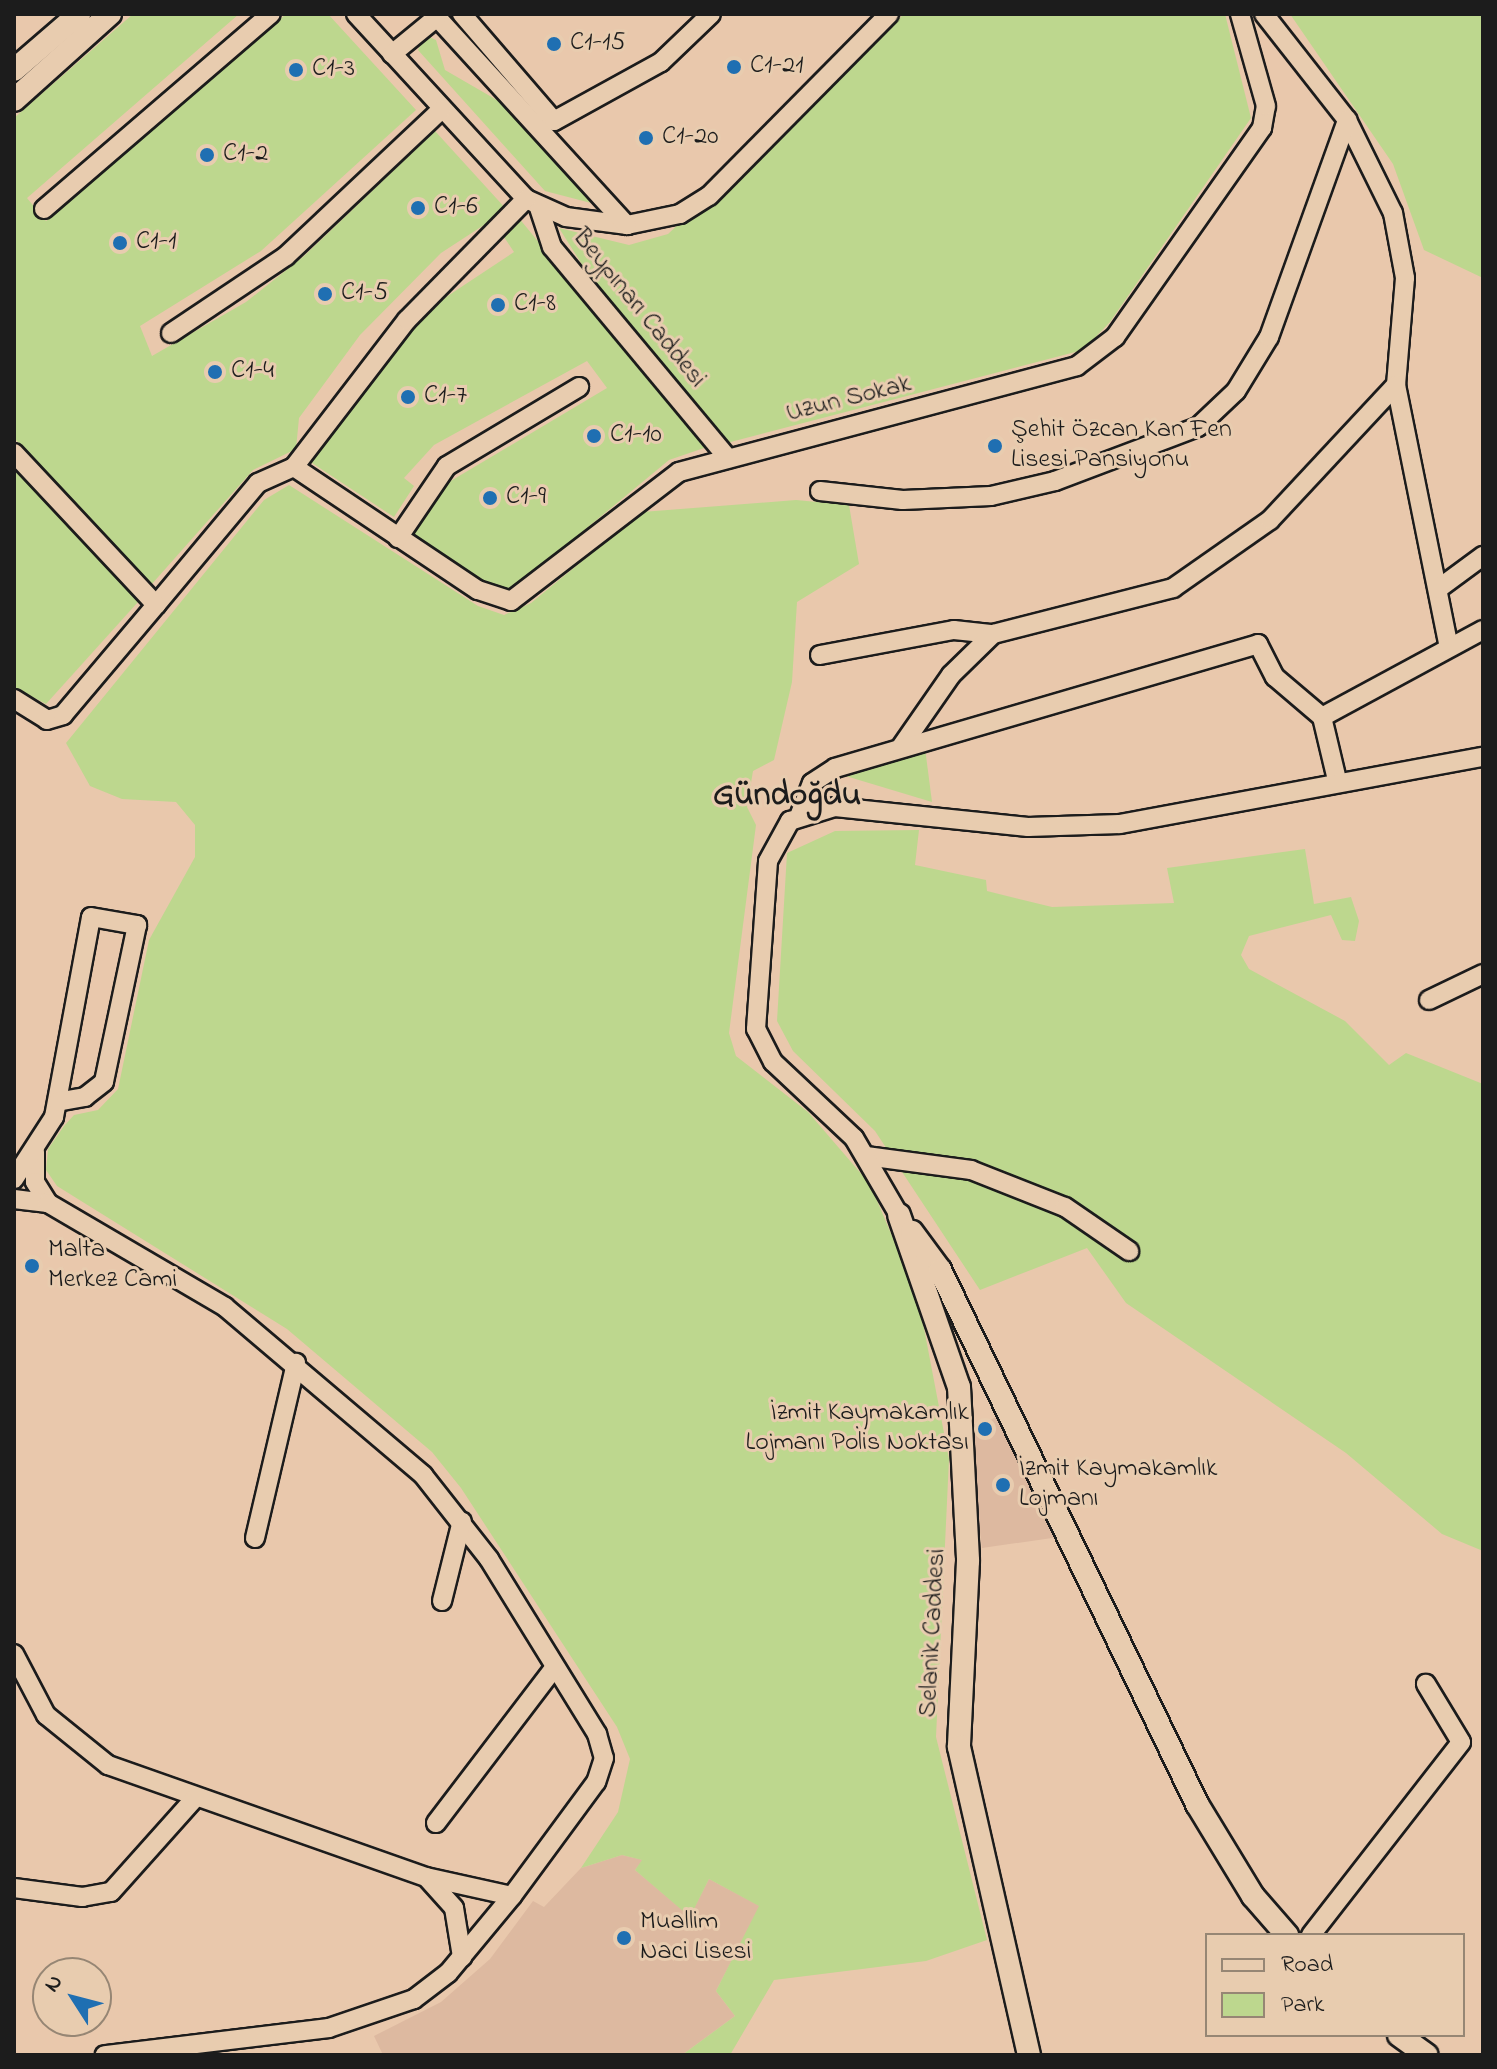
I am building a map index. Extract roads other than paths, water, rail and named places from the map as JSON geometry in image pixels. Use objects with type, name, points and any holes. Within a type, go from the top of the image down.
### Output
[{"type":"main road","points":[[14,70],[79,14]]},
{"type":"main road","points":[[14,100],[110,14]]},
{"type":"main road","points":[[899,1215],[940,1270],[1207,1823],[1286,1933]]},
{"type":"main road","name":"Selanik Caddesi","points":[[899,1215],[959,1387],[968,1561],[959,1747],[1029,2055]]},
{"type":"main road","points":[[1402,2037],[1427,2055]]},
{"type":"street","points":[[44,209],[271,14]]},
{"type":"street","name":"Beypınarı Caddesi","points":[[356,14],[532,203],[552,247],[728,458]]},
{"type":"street","points":[[392,54],[438,18],[461,14],[554,121],[661,62],[711,14]]},
{"type":"street","points":[[14,699],[47,720],[63,715],[258,483],[294,467],[407,320],[532,203],[627,225],[680,214],[709,196],[889,14]]},
{"type":"street","name":"Uzun Sokak","points":[[294,467],[478,590],[511,601],[669,478],[728,458],[1053,374],[1105,348],[1262,128],[1266,106],[1240,14]]},
{"type":"street","points":[[1264,14],[1347,120],[1384,190],[1403,251],[1405,325],[1396,385],[1449,647]]},
{"type":"street","points":[[438,18],[627,225]]},
{"type":"street","points":[[171,333],[286,256],[442,109]]},
{"type":"street","points":[[820,491],[903,500],[991,496],[1055,481],[1198,427],[1236,391],[1269,337],[1347,120]]},
{"type":"street","points":[[820,655],[954,630],[993,634],[1130,604],[1192,577],[1270,520],[1396,385]]},
{"type":"street","points":[[398,538],[447,466],[579,387]]},
{"type":"street","points":[[14,453],[156,605]]},
{"type":"street","points":[[1438,589],[1483,556]]},
{"type":"street","points":[[1322,717],[1483,630]]},
{"type":"street","points":[[901,747],[951,675],[993,634]]},
{"type":"street","points":[[899,1215],[866,1156],[773,1062],[756,1029],[768,861],[779,832],[800,814],[819,777],[901,747],[1258,644],[1275,677],[1322,717],[1337,780]]},
{"type":"street","points":[[800,814],[835,807],[1074,827],[1194,813],[1337,780],[1483,757]]},
{"type":"street","points":[[14,1179],[35,1152],[58,1102],[91,917],[137,925],[104,1082],[85,1097],[58,1102]]},
{"type":"street","points":[[1429,1000],[1483,974]]},
{"type":"street","points":[[35,1152],[35,1182],[48,1203]]},
{"type":"street","points":[[866,1156],[985,1175],[1065,1207],[1129,1251]]},
{"type":"street","points":[[14,1199],[48,1203],[225,1307],[296,1363],[423,1475],[462,1521],[555,1667],[604,1758],[596,1782],[512,1896],[462,1957],[414,1999],[359,2022],[105,2055]]},
{"type":"street","points":[[255,1538],[296,1363]]},
{"type":"street","points":[[442,1601],[462,1521]]},
{"type":"street","points":[[14,1654],[36,1702],[79,1748],[195,1798],[426,1877],[512,1896]]},
{"type":"street","points":[[436,1823],[555,1667]]},
{"type":"street","points":[[1313,1933],[1461,1742],[1426,1684]]},
{"type":"street","points":[[14,1888],[82,1897],[111,1892],[195,1798]]},
{"type":"street","points":[[426,1877],[454,1908],[462,1957]]},
{"type":"place","name":"C1-15","points":[[554,44]]},
{"type":"place","name":"C1-21","points":[[734,67]]},
{"type":"place","name":"C1-3","points":[[296,70]]},
{"type":"place","name":"C1-20","points":[[646,138]]},
{"type":"place","name":"C1-2","points":[[207,155]]},
{"type":"place","name":"C1-6","points":[[418,208]]},
{"type":"place","name":"C1-1","points":[[120,243]]},
{"type":"place","name":"C1-5","points":[[325,294]]},
{"type":"place","name":"C1-8","points":[[498,305]]},
{"type":"place","name":"C1-4","points":[[215,372]]},
{"type":"place","name":"C1-7","points":[[408,397]]},
{"type":"place","name":"C1-10","points":[[594,436]]},
{"type":"place","name":"Şehit Özcan Kan Fen Lisesi Pansiyonu","points":[[995,446]]},
{"type":"place","name":"C1-9","points":[[490,498]]},
{"type":"place","name":"Malta Merkez Cami","points":[[32,1266]]},
{"type":"place","name":"İzmit Kaymakamlık Lojmanı Polis Noktası","points":[[985,1429]]},
{"type":"place","name":"İzmit Kaymakamlık Lojmanı","points":[[1003,1485]]},
{"type":"place","name":"Muallim Naci Lisesi","points":[[624,1938]]},
{"type":"district","name":"Gündoğdu","points":[[787,797]]}]
